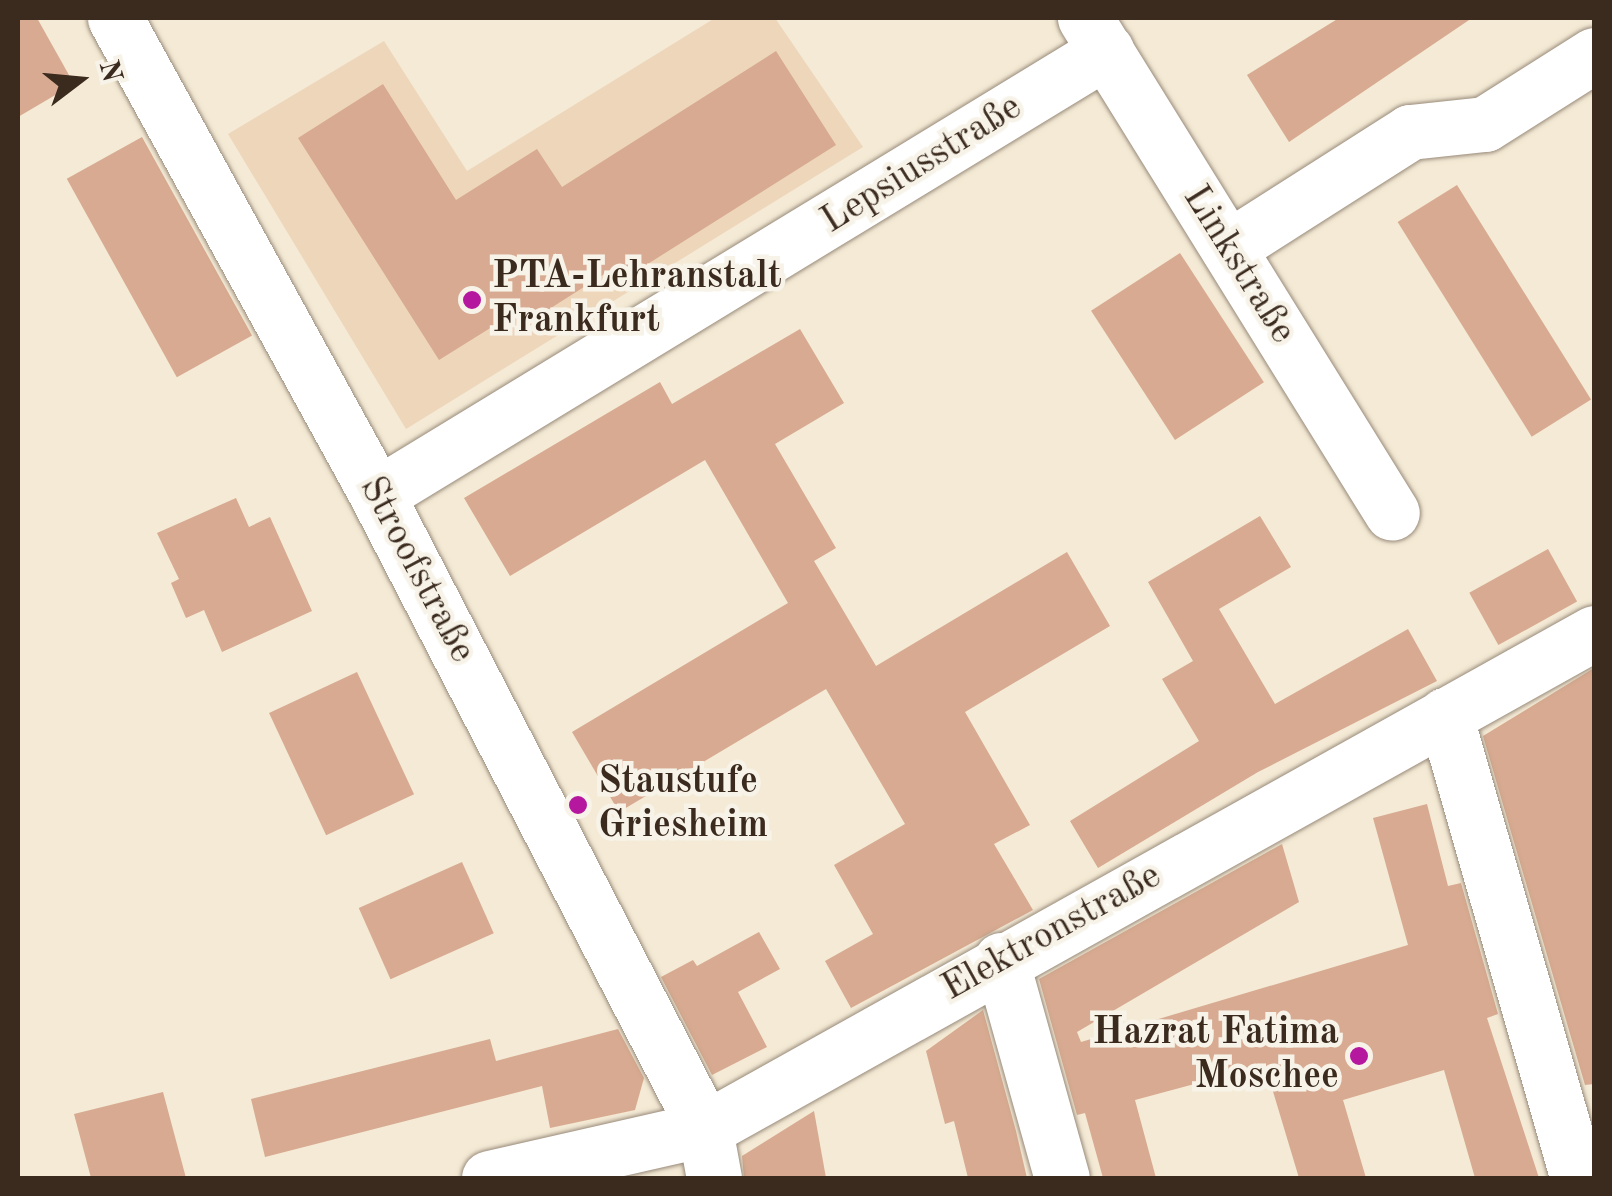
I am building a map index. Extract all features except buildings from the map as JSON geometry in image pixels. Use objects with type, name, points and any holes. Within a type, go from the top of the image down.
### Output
[{"type":"street","name":"Stroofstraße","points":[[116,18],[377,495],[709,1154]]},
{"type":"street","name":"Lepsiusstraße","points":[[377,495],[1096,34]]},
{"type":"street","name":"Linkstraße","points":[[1096,34],[1392,513]]},
{"type":"street","points":[[1228,248],[1410,132],[1486,124],[1594,55]]},
{"type":"street","name":"Elektronstraße","points":[[489,1178],[709,1154],[1001,960],[1594,633]]},
{"type":"street","points":[[1445,716],[1578,1178]]},
{"type":"street","points":[[1001,960],[1062,1178]]},
{"type":"shaded area","name":"PTA-Lehranstalt Frankfurt","points":[[715,18],[775,18],[863,147],[406,429],[228,134],[384,41],[467,171]]},
{"type":"place","name":"PTA-Lehranstalt Frankfurt","points":[[472,300]]},
{"type":"place","name":"Staustufe Griesheim","points":[[578,805]]},
{"type":"place","name":"Hazrat Fatima Moschee","points":[[1359,1056]]}]
